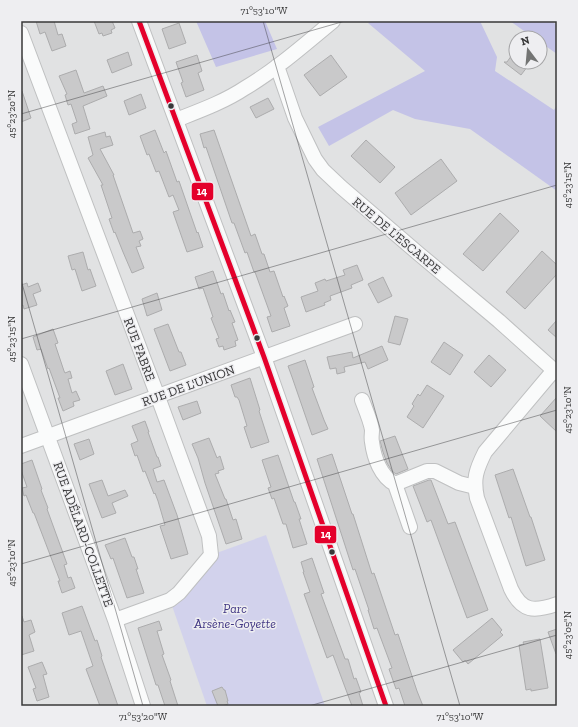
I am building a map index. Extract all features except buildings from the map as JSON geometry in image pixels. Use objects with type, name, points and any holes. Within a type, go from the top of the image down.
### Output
[{"type":"street","points":[[139,21],[264,357],[386,706]]},
{"type":"street","points":[[176,120],[225,100],[245,88],[277,66],[334,21]]},
{"type":"street","name":"RUE FABRE","points":[[21,32],[209,536],[211,555],[179,593],[170,600],[115,620]]},
{"type":"street","name":"RUE DE L'ESCARPE","points":[[277,66],[295,118],[315,159],[324,170],[341,187],[499,321],[556,372]]},
{"type":"street","name":"RUE DE L'UNION","points":[[21,446],[355,324]]},
{"type":"street","name":"RUE ADÉLARD-COLLETTE","points":[[21,364],[115,620],[143,706]]},
{"type":"street","points":[[556,372],[485,452],[476,474],[475,487],[477,498],[515,598],[521,605],[532,608],[542,609],[557,604]]},
{"type":"street","points":[[362,400],[372,429],[372,442],[376,460],[384,476],[390,482],[395,484],[427,471],[435,471],[459,483],[475,487]]},
{"type":"street","points":[[395,484],[410,527]]},
{"type":"green space","name":"Parc Arsène-Goyette","points":[[266,535],[325,706],[207,706],[170,600],[211,555]]},
{"type":"shaded area","points":[[196,21],[265,21],[277,49],[216,67]]},
{"type":"shaded area","points":[[372,21],[480,21],[497,57],[495,71],[554,110],[557,105],[557,191],[470,129],[415,119],[393,110],[329,146],[318,127],[425,71],[368,23]]},
{"type":"shaded area","points":[[510,21],[551,21],[557,25],[557,54],[548,48],[548,30],[523,30]]},
{"type":"transit line","name":"14","points":[[139,21],[264,357],[386,706]]}]
